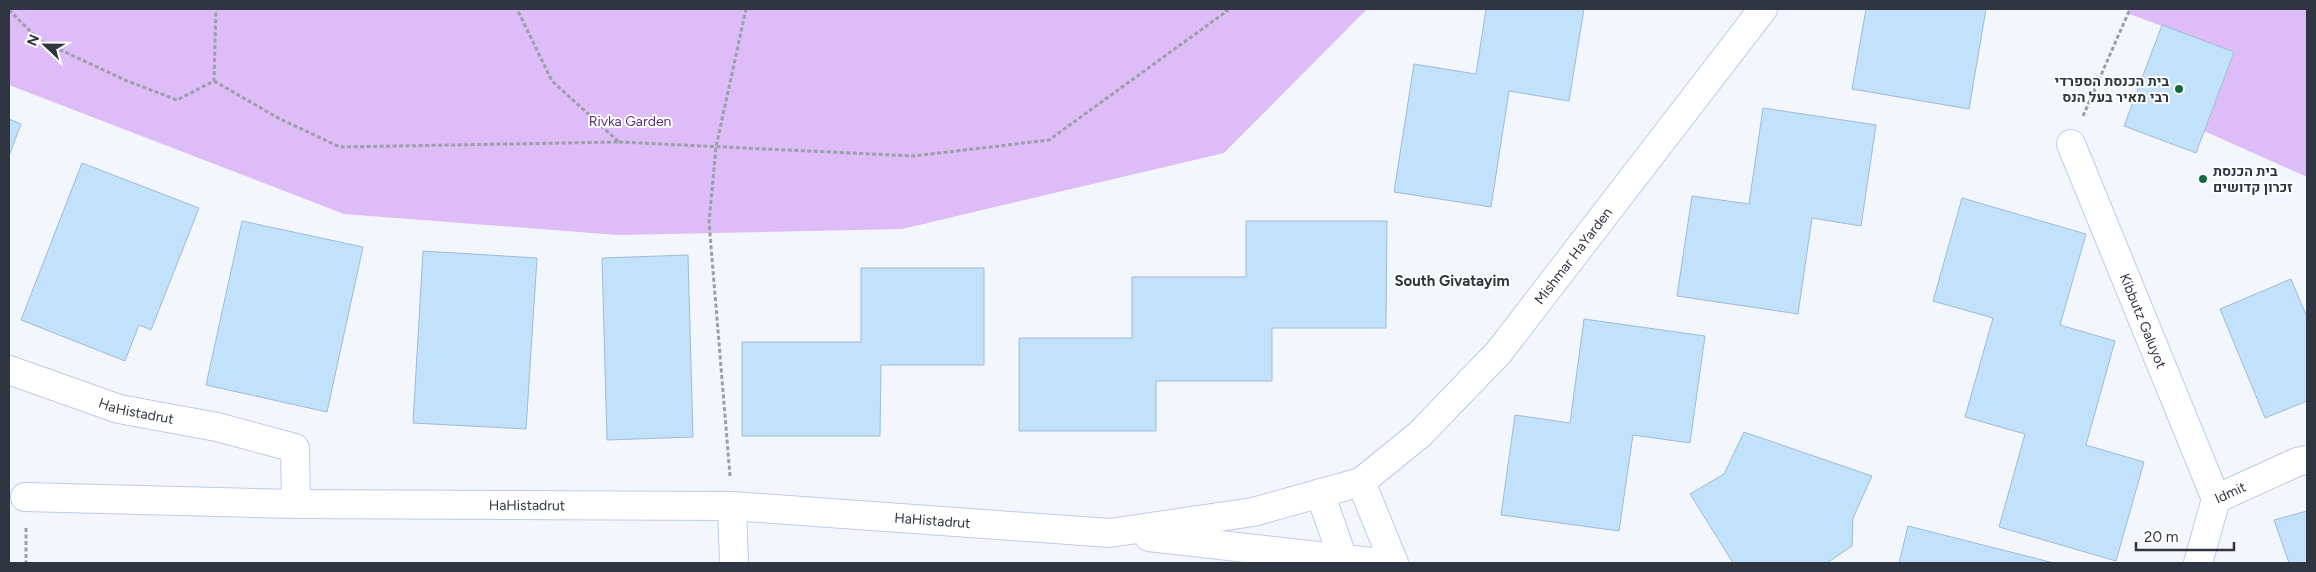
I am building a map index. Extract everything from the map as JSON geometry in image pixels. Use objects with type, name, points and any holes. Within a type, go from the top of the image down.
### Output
[{"type":"street","name":"Mishmar HaYarden","points":[[1361,482],[1420,434],[1499,352],[1763,9]]},
{"type":"street","name":"Kibbutz Galuyot","points":[[2071,144],[2216,499]]},
{"type":"street","name":"HaHistadrut","points":[[9,370],[119,409],[217,427],[295,448],[296,504],[732,506],[1110,533],[1380,563]]},
{"type":"street","name":"Idmit","points":[[2198,563],[2216,499],[2297,462],[2307,460]]},
{"type":"street","name":"HaHistadrut","points":[[1110,533],[1253,512],[1361,482]]},
{"type":"street","points":[[1361,482],[1394,563]]},
{"type":"street","points":[[1320,493],[1343,559]]},
{"type":"street","points":[[26,498],[296,504]]},
{"type":"street","points":[[732,506],[734,563]]},
{"type":"path","points":[[214,81],[216,9]]},
{"type":"path","points":[[517,9],[552,81],[618,142]]},
{"type":"path","points":[[732,506],[710,222],[716,147],[746,9]]},
{"type":"path","points":[[214,81],[280,118],[340,148],[618,142],[914,156],[1049,140],[1227,9]]},
{"type":"path","points":[[2071,144],[2130,9]]},
{"type":"path","points":[[9,10],[40,40],[125,80],[177,100],[214,81]]},
{"type":"path","points":[[26,498],[26,563]]},
{"type":"green space","name":"Rivka Garden","points":[[9,9],[1367,9],[1224,153],[902,229],[618,235],[344,214],[9,85]]},
{"type":"green space","points":[[2128,9],[2307,9],[2307,177],[2204,131],[2234,52],[2129,14]]},
{"type":"building","points":[[1486,9],[1584,9],[1569,101],[1509,91],[1491,207],[1394,192],[1414,64],[1476,74]]},
{"type":"building","points":[[1866,9],[1986,9],[1969,109],[1852,89]]},
{"type":"building","name":"בית הכנסת הספרדי רבי מאיר בעל הנס","points":[[2162,25],[2234,52],[2196,153],[2124,126]]},
{"type":"building","points":[[1763,108],[1876,125],[1861,226],[1812,218],[1798,314],[1677,296],[1692,196],[1749,204]]},
{"type":"building","points":[[9,119],[21,124],[9,156]]},
{"type":"building","points":[[82,163],[199,208],[151,330],[139,325],[125,361],[21,320]]},
{"type":"building","points":[[1962,198],[2086,234],[2060,325],[2115,341],[2086,445],[2144,462],[2116,561],[1999,527],[2025,434],[1965,417],[1993,318],[1933,301]]},
{"type":"building","points":[[242,221],[363,247],[327,412],[206,385]]},
{"type":"building","points":[[1246,221],[1387,221],[1386,328],[1272,328],[1272,381],[1156,381],[1156,431],[1019,431],[1019,338],[1132,338],[1132,277],[1246,277]]},
{"type":"building","points":[[423,251],[537,258],[526,429],[413,423]]},
{"type":"building","points":[[688,255],[693,437],[607,440],[602,258]]},
{"type":"building","points":[[861,268],[984,268],[984,365],[881,365],[880,436],[742,436],[742,342],[861,342]]},
{"type":"building","points":[[2291,279],[2307,317],[2307,401],[2265,418],[2220,309]]},
{"type":"building","points":[[1584,319],[1705,336],[1690,443],[1633,435],[1619,531],[1501,515],[1515,415],[1570,423]]},
{"type":"building","points":[[1744,432],[1872,476],[1853,518],[1852,546],[1827,563],[1733,563],[1690,494],[1724,474]]},
{"type":"building","points":[[2307,511],[2307,563],[2289,563],[2274,520]]},
{"type":"building","points":[[1908,526],[2054,563],[1899,563]]},
{"type":"place","name":"בית הכנסת הספרדי רבי מאיר בעל הנס","points":[[2179,89]]},
{"type":"place","name":"בית הכנסת זכרון קדושים","points":[[2203,179]]},
{"type":"district","name":"South Givatayim","points":[[1452,281]]}]
